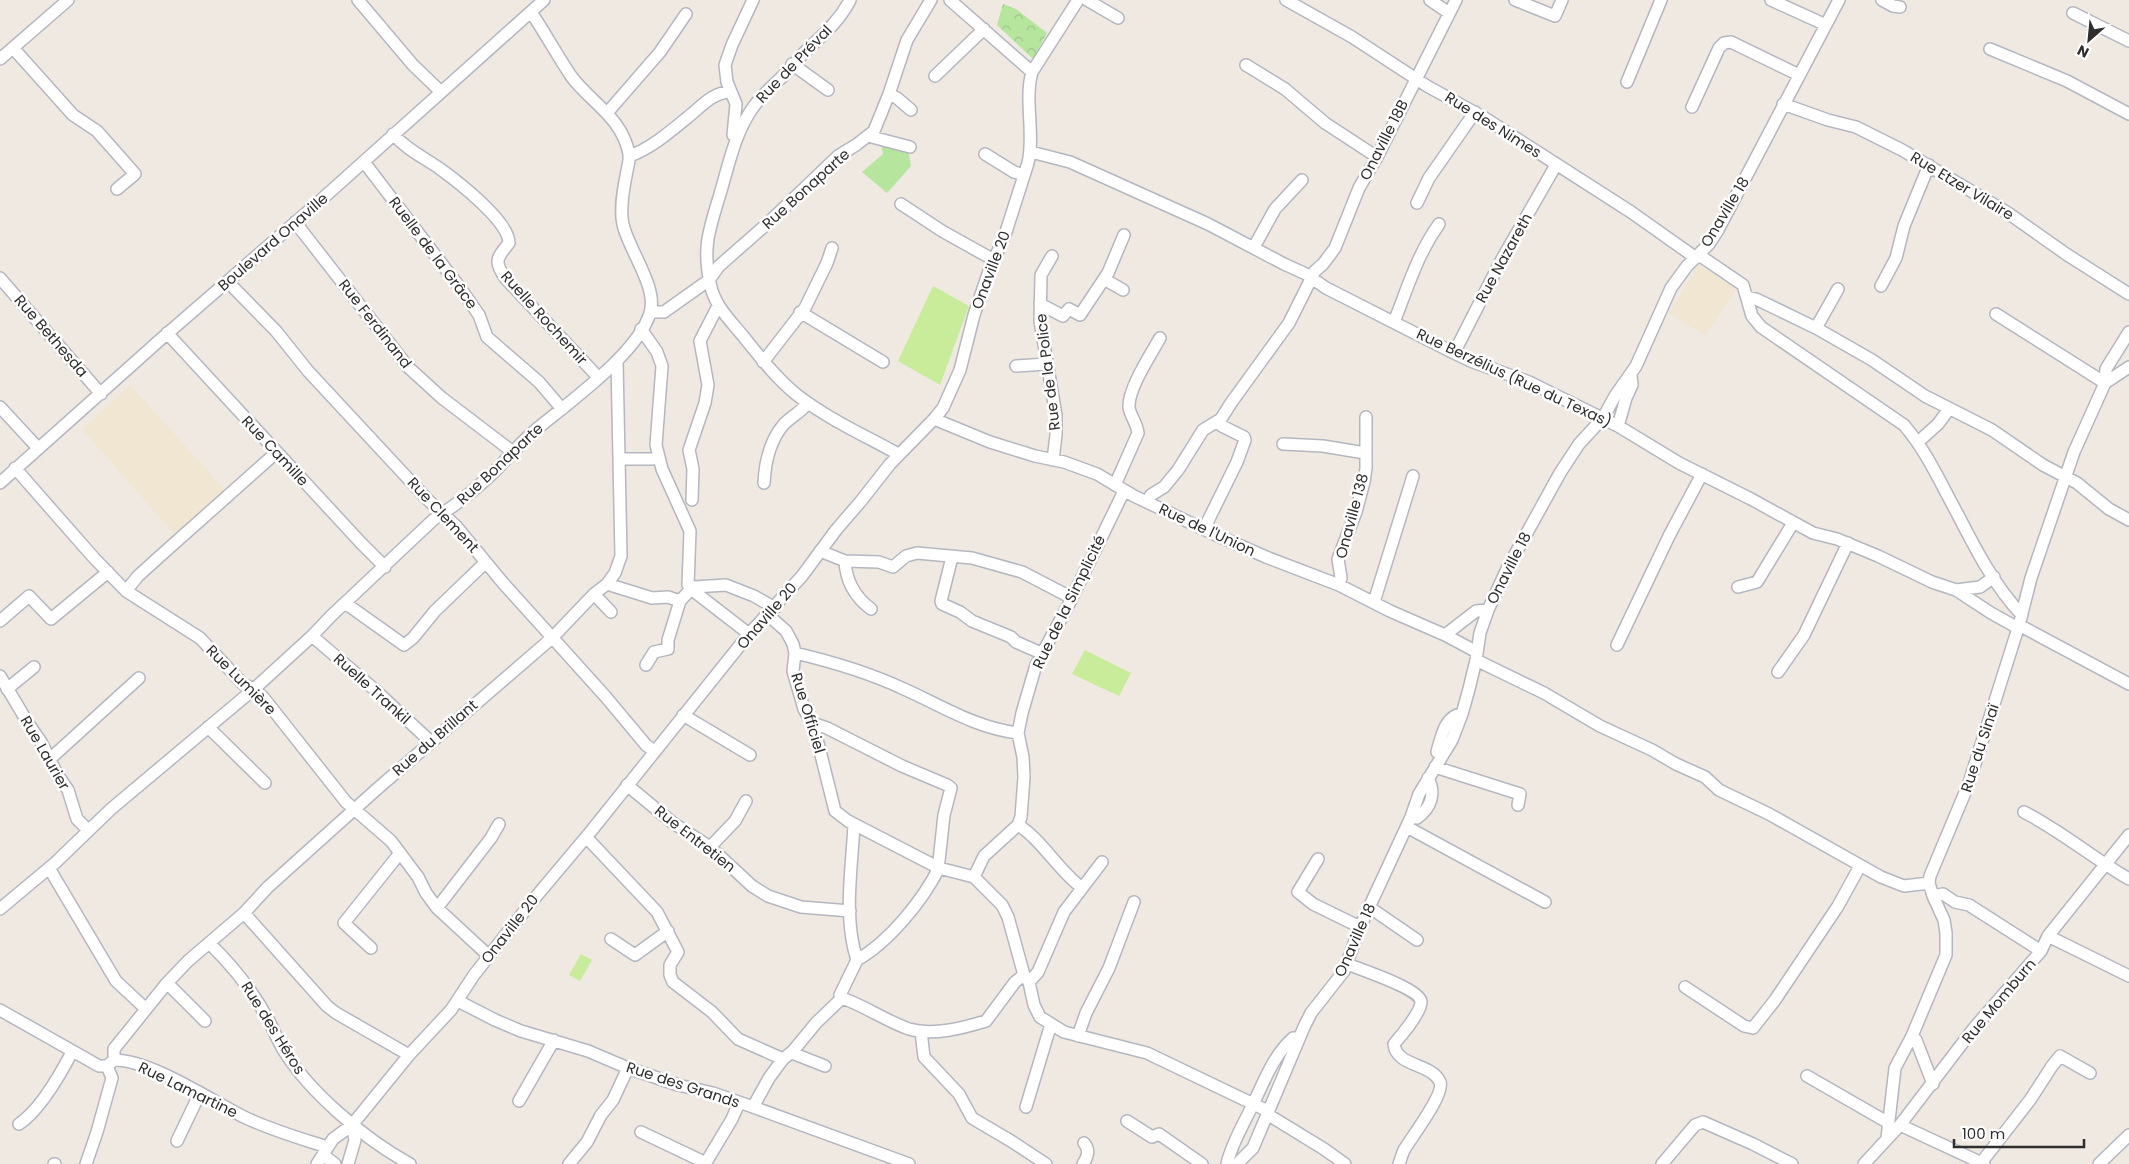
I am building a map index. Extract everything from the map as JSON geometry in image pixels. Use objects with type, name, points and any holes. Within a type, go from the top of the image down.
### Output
[{"type":"street","points":[[0,59],[68,0]]},
{"type":"street","points":[[358,0],[413,65],[440,91]]},
{"type":"street","name":"Boulevard Onaville","points":[[0,483],[364,162],[440,91],[544,0]]},
{"type":"street","points":[[732,148],[730,144],[736,108],[727,82],[725,65],[753,0]]},
{"type":"street","name":"Rue de Préval","points":[[850,0],[828,30],[792,64],[750,113],[732,148],[709,228],[707,258],[709,280],[718,306],[763,362],[785,385],[808,403],[846,427],[898,454]]},
{"type":"street","name":"Rue Bonaparte","points":[[0,909],[49,868],[88,830],[254,689],[433,520],[452,509],[513,452],[578,397],[617,361],[641,330],[651,312],[660,314],[664,312],[709,280],[719,266],[768,223],[838,156],[868,136],[877,123],[907,40],[931,0]]},
{"type":"street","points":[[950,0],[1032,72]]},
{"type":"street","name":"Onaville 20","points":[[322,1155],[333,1139],[352,1125],[409,1055],[458,1000],[474,975],[539,892],[586,837],[749,634],[802,576],[898,454],[943,408],[960,370],[974,315],[1011,216],[1031,152],[1029,85],[1032,72],[1078,0]]},
{"type":"street","points":[[1087,0],[1118,18]]},
{"type":"street","name":"Rue des Nimes","points":[[1286,0],[1352,37],[1416,78],[1475,112],[1743,285],[1752,316],[1761,326],[1898,420],[1918,442],[2020,623]]},
{"type":"street","points":[[1430,0],[1449,13]]},
{"type":"street","name":"Onaville 18B","points":[[1147,501],[1150,494],[1164,487],[1178,470],[1203,430],[1209,425],[1218,422],[1289,323],[1311,277],[1335,248],[1359,188],[1377,158],[1456,0]]},
{"type":"street","points":[[1515,0],[1555,16],[1562,0]]},
{"type":"street","points":[[1627,82],[1661,0]]},
{"type":"street","points":[[1771,0],[1826,25]]},
{"type":"street","name":"Onaville 18","points":[[1237,1164],[1253,1148],[1298,1038],[1311,1013],[1332,987],[1347,964],[1360,927],[1409,822],[1419,794],[1452,740],[1462,714],[1480,633],[1505,572],[1550,487],[1579,444],[1603,418],[1619,390],[1631,375],[1642,355],[1660,308],[1671,288],[1687,266],[1709,244],[1722,223],[1839,0]]},
{"type":"street","points":[[1882,0],[1893,6],[1900,7]]},
{"type":"street","points":[[530,12],[570,75],[617,126],[629,156],[623,196],[623,226],[651,295],[651,312]]},
{"type":"street","points":[[2074,13],[2129,41]]},
{"type":"street","points":[[607,113],[660,52],[686,14]]},
{"type":"street","points":[[935,76],[984,29]]},
{"type":"street","points":[[1692,106],[1719,48],[1724,43],[1731,42],[1799,75]]},
{"type":"street","points":[[13,48],[73,115],[97,131],[135,174],[117,189]]},
{"type":"street","points":[[1990,49],[2066,81],[2129,114]]},
{"type":"street","points":[[792,64],[828,90]]},
{"type":"street","points":[[1246,65],[1285,89],[1325,123],[1377,158]]},
{"type":"street","points":[[629,156],[647,147],[686,119],[708,99],[731,92]]},
{"type":"street","points":[[888,94],[897,98],[911,110]]},
{"type":"street","name":"Rue Etzer Vilaire","points":[[1784,104],[1828,120],[1856,127],[1929,165],[2008,213],[2066,254],[2129,294]]},
{"type":"street","points":[[736,108],[750,113]]},
{"type":"street","points":[[1417,203],[1430,178],[1475,112]]},
{"type":"street","name":"Ruelle Rochemir","points":[[393,134],[402,144],[451,177],[502,225],[507,231],[510,243],[500,254],[497,260],[498,267],[506,279],[598,377]]},
{"type":"street","points":[[868,136],[910,147]]},
{"type":"street","name":"Rue Berzélius (Rue du Texas)","points":[[1031,152],[1070,162],[1124,184],[1254,247],[1311,277],[1326,288],[1473,362],[1529,382],[1603,418],[1702,474],[1752,498],[1793,524],[1878,556],[1932,582],[1956,590],[1991,613],[2020,623],[2129,684]]},
{"type":"street","points":[[985,154],[1014,172],[1024,175]]},
{"type":"street","name":"Ruelle de la Grâce","points":[[364,162],[458,285],[479,315],[487,337],[539,382],[562,409]]},
{"type":"street","name":"Rue Nazareth","points":[[1454,352],[1502,259],[1556,165]]},
{"type":"street","points":[[1881,286],[1896,258],[1902,232],[1929,165]]},
{"type":"street","points":[[1254,247],[1275,209],[1302,180]]},
{"type":"street","points":[[901,204],[942,231],[994,260]]},
{"type":"street","name":"Rue Ferdinand","points":[[295,222],[408,367],[442,398],[513,452]]},
{"type":"street","points":[[1394,322],[1412,271],[1439,224]]},
{"type":"street","points":[[1040,304],[1063,316],[1069,309],[1080,315],[1104,279],[1124,235]]},
{"type":"street","points":[[763,362],[810,299],[832,248]]},
{"type":"street","name":"Rue de la Police","points":[[1052,256],[1042,275],[1040,321],[1056,415],[1053,460]]},
{"type":"street","name":"Rue Bethesda","points":[[0,278],[101,394]]},
{"type":"street","points":[[1104,279],[1123,290]]},
{"type":"street","name":"Rue Clement","points":[[228,282],[276,331],[308,371],[426,499],[443,513],[654,752]]},
{"type":"street","points":[[1816,328],[1838,289]]},
{"type":"street","points":[[1747,297],[1756,299],[1816,328],[1949,409],[1992,430],[2044,465],[2066,476],[2101,500],[2110,509],[2129,520]]},
{"type":"street","points":[[692,500],[693,469],[689,450],[705,403],[708,385],[700,342],[718,306]]},
{"type":"street","points":[[800,312],[883,362]]},
{"type":"street","points":[[1996,314],[2105,383],[2129,367]]},
{"type":"street","points":[[641,330],[657,352],[662,366],[656,433],[658,458],[690,531],[687,577],[690,589],[749,634]]},
{"type":"street","name":"Rue du Sinaï","points":[[1929,883],[1934,865],[1972,775],[2020,623],[2034,570],[2074,452],[2105,383],[2106,369],[2129,332]]},
{"type":"street","name":"Rue Camille","points":[[168,333],[385,567]]},
{"type":"street","name":"Rue de la Simplicité","points":[[1018,825],[1021,818],[1024,777],[1023,757],[1018,733],[1022,713],[1041,653],[1072,598],[1120,488],[1138,433],[1129,408],[1130,402],[1136,384],[1160,338]]},
{"type":"street","name":"Rue du Brillant","points":[[110,1063],[114,1048],[167,983],[188,961],[244,913],[268,887],[355,809],[552,638],[594,594],[607,584],[615,573],[621,556],[617,361]]},
{"type":"street","points":[[1016,366],[1047,364]]},
{"type":"street","points":[[1618,426],[1632,385],[1631,375]]},
{"type":"street","points":[[764,483],[766,462],[775,438],[784,424],[808,403]]},
{"type":"street","points":[[0,407],[38,448]]},
{"type":"street","points":[[1918,442],[1938,424],[1949,409]]},
{"type":"street","name":"Onaville 138","points":[[1339,585],[1341,578],[1338,559],[1360,496],[1366,468],[1366,417]]},
{"type":"street","name":"Rue de l'Union","points":[[934,419],[990,442],[1097,474],[1120,488],[1204,529],[1266,557],[1339,585],[1445,635],[1476,656],[1600,726],[1704,777],[1719,790],[1769,814],[1881,877],[1904,886],[1929,883]]},
{"type":"street","points":[[1204,529],[1237,462],[1245,440],[1244,437],[1218,422]]},
{"type":"street","points":[[1283,444],[1323,446],[1365,453]]},
{"type":"street","points":[[126,591],[145,570],[277,452]]},
{"type":"street","points":[[619,459],[658,458]]},
{"type":"street","name":"Rue Lumière","points":[[15,468],[126,591],[200,638],[243,684],[254,689],[263,697],[336,790],[390,841],[400,853],[437,908],[489,956]]},
{"type":"street","points":[[1617,645],[1669,536],[1702,474]]},
{"type":"street","points":[[1374,602],[1413,476]]},
{"type":"street","points":[[1738,586],[1756,582],[1793,524]]},
{"type":"street","points":[[1778,672],[1804,635],[1848,544]]},
{"type":"street","points":[[820,551],[845,561],[872,562],[893,566],[906,556],[918,553],[952,558],[956,555],[1022,572],[1072,598]]},
{"type":"street","points":[[952,558],[942,604],[960,612],[972,621],[1011,637],[1016,642],[1041,653]]},
{"type":"street","points":[[845,561],[847,575],[854,592],[858,599],[871,609]]},
{"type":"street","points":[[346,603],[404,645],[486,562]]},
{"type":"street","points":[[0,620],[28,596],[51,620],[108,572]]},
{"type":"street","points":[[1956,590],[1980,587],[1994,577]]},
{"type":"street","points":[[607,584],[652,598],[668,597],[680,601]]},
{"type":"street","name":"Rue Officiel","points":[[690,589],[694,587],[726,585],[754,596],[771,612],[786,632],[793,644],[795,653],[793,671],[804,709],[814,727],[835,811],[854,824]]},
{"type":"street","points":[[646,665],[654,652],[668,649],[670,632],[680,601],[690,589]]},
{"type":"street","points":[[594,594],[611,612]]},
{"type":"street","points":[[1445,635],[1476,611],[1488,610]]},
{"type":"street","name":"Ruelle Trankil","points":[[312,636],[374,689],[431,742]]},
{"type":"street","points":[[795,653],[822,660],[896,686],[973,722],[1018,733]]},
{"type":"street","points":[[7,689],[34,667]]},
{"type":"street","name":"Rue Laurier","points":[[0,676],[51,758],[57,774],[68,790],[77,820],[88,830]]},
{"type":"street","points":[[51,758],[139,678]]},
{"type":"street","points":[[1438,752],[1442,734],[1451,717],[1455,714],[1462,714]]},
{"type":"street","points":[[683,715],[750,755]]},
{"type":"street","points":[[814,727],[818,725],[827,728],[902,766],[952,788],[944,815],[938,867],[929,886],[890,934],[869,954],[857,960],[840,995],[842,998]]},
{"type":"street","points":[[208,727],[265,783]]},
{"type":"street","points":[[1435,767],[1520,794],[1518,805]]},
{"type":"street","name":"Rue Entretien","points":[[627,785],[673,823],[710,848],[752,886],[768,896],[801,907],[850,911]]},
{"type":"street","points":[[710,848],[735,821],[746,801]]},
{"type":"street","points":[[2024,812],[2044,822],[2105,865],[2129,879]]},
{"type":"street","points":[[1409,822],[1545,902]]},
{"type":"street","points":[[437,908],[491,838],[499,824]]},
{"type":"street","points":[[857,960],[852,937],[850,911],[854,824],[938,867],[974,877],[1002,905],[1008,918],[1036,1010],[1040,1017],[1064,1032],[1147,1053],[1254,1104],[1345,1164]]},
{"type":"street","points":[[974,877],[984,856],[1018,825],[1031,834],[1043,850],[1082,887]]},
{"type":"street","name":"Rue Momburn","points":[[1864,1164],[1900,1126],[1974,1028],[2041,951],[2048,936],[2129,835]]},
{"type":"street","points":[[586,837],[657,912],[678,952],[670,965],[670,975],[674,982],[712,1012],[738,1039],[783,1059]]},
{"type":"street","points":[[371,948],[344,923],[400,853]]},
{"type":"street","points":[[1318,859],[1298,892],[1313,904],[1360,927]]},
{"type":"street","points":[[842,998],[857,1003],[899,1025],[921,1031],[939,1031],[986,1021],[1015,982],[1038,972],[1064,912],[1102,862]]},
{"type":"street","points":[[1685,987],[1744,1026],[1753,1028],[1769,1008],[1838,906],[1860,866]]},
{"type":"street","points":[[49,868],[111,974],[146,1009]]},
{"type":"street","points":[[1887,1138],[1895,1068],[1912,1036],[1946,956],[1944,920],[1929,883]]},
{"type":"street","points":[[1933,896],[1943,894],[1955,902],[1969,905],[2041,951]]},
{"type":"street","points":[[1078,1036],[1086,1013],[1109,968],[1134,902]]},
{"type":"street","points":[[1369,907],[1417,940]]},
{"type":"street","points":[[244,913],[336,1014],[409,1055]]},
{"type":"street","points":[[611,939],[635,955],[668,931]]},
{"type":"street","points":[[2048,936],[2129,976]]},
{"type":"street","name":"Rue des Héros","points":[[209,943],[244,981],[298,1071],[352,1125],[410,1164]]},
{"type":"street","points":[[1347,964],[1418,994],[1421,1000],[1420,1007],[1394,1044],[1394,1048],[1399,1056],[1436,1077],[1440,1082],[1440,1088],[1435,1101],[1403,1151],[1399,1164]]},
{"type":"street","points":[[167,983],[205,1021]]},
{"type":"street","points":[[753,1107],[769,1078],[783,1059],[793,1051],[816,1023],[842,998]]},
{"type":"street","name":"Rue des Grands","points":[[458,1000],[476,1011],[521,1031],[588,1051],[628,1068],[753,1107],[897,1162],[909,1164]]},
{"type":"street","name":"Rue Lamartine","points":[[0,1010],[99,1066],[110,1063],[129,1062],[153,1070],[246,1118],[292,1136],[335,1164]]},
{"type":"street","points":[[1026,1107],[1047,1031],[1051,1024]]},
{"type":"street","points":[[921,1031],[924,1057],[959,1094],[972,1118],[1046,1164]]},
{"type":"street","points":[[1912,1036],[1916,1040],[1933,1084]]},
{"type":"street","points":[[1227,1164],[1237,1135],[1254,1104],[1269,1067],[1293,1038],[1298,1038]]},
{"type":"street","points":[[519,1102],[554,1040]]},
{"type":"street","points":[[793,1051],[797,1055],[824,1066]]},
{"type":"street","points":[[19,1124],[32,1112],[72,1052]]},
{"type":"street","points":[[1900,1126],[1983,1163],[2060,1056],[2090,1073]]},
{"type":"street","points":[[86,1164],[112,1078],[110,1063]]},
{"type":"street","points":[[569,1164],[587,1142],[601,1114],[613,1100],[628,1068]]},
{"type":"street","points":[[1807,1076],[1888,1122]]},
{"type":"street","points":[[177,1141],[200,1093]]},
{"type":"street","points":[[641,1132],[705,1164],[732,1119],[739,1103]]},
{"type":"street","points":[[1127,1121],[1152,1137],[1158,1134],[1202,1164]]},
{"type":"street","points":[[1662,1164],[1694,1125],[1703,1122],[1792,1164]]},
{"type":"street","points":[[348,1164],[355,1140],[352,1125]]},
{"type":"street","points":[[2099,1164],[2129,1135]]},
{"type":"street","points":[[1083,1164],[1088,1153],[1088,1148],[1084,1143]]},
{"type":"shaded area","points":[[1699,265],[1736,289],[1705,336],[1669,313]]},
{"type":"shaded area","points":[[130,385],[227,492],[177,537],[82,429]]},
{"type":"green space","points":[[1003,4],[1016,9],[1047,33],[1033,59],[997,25]]},
{"type":"green space","points":[[881,144],[908,150],[911,166],[887,193],[862,172],[883,154]]},
{"type":"green space","points":[[933,286],[969,306],[940,385],[898,361]]},
{"type":"green space","points":[[1085,650],[1131,673],[1119,696],[1072,674]]},
{"type":"green space","points":[[581,954],[592,960],[580,981],[569,975]]}]
